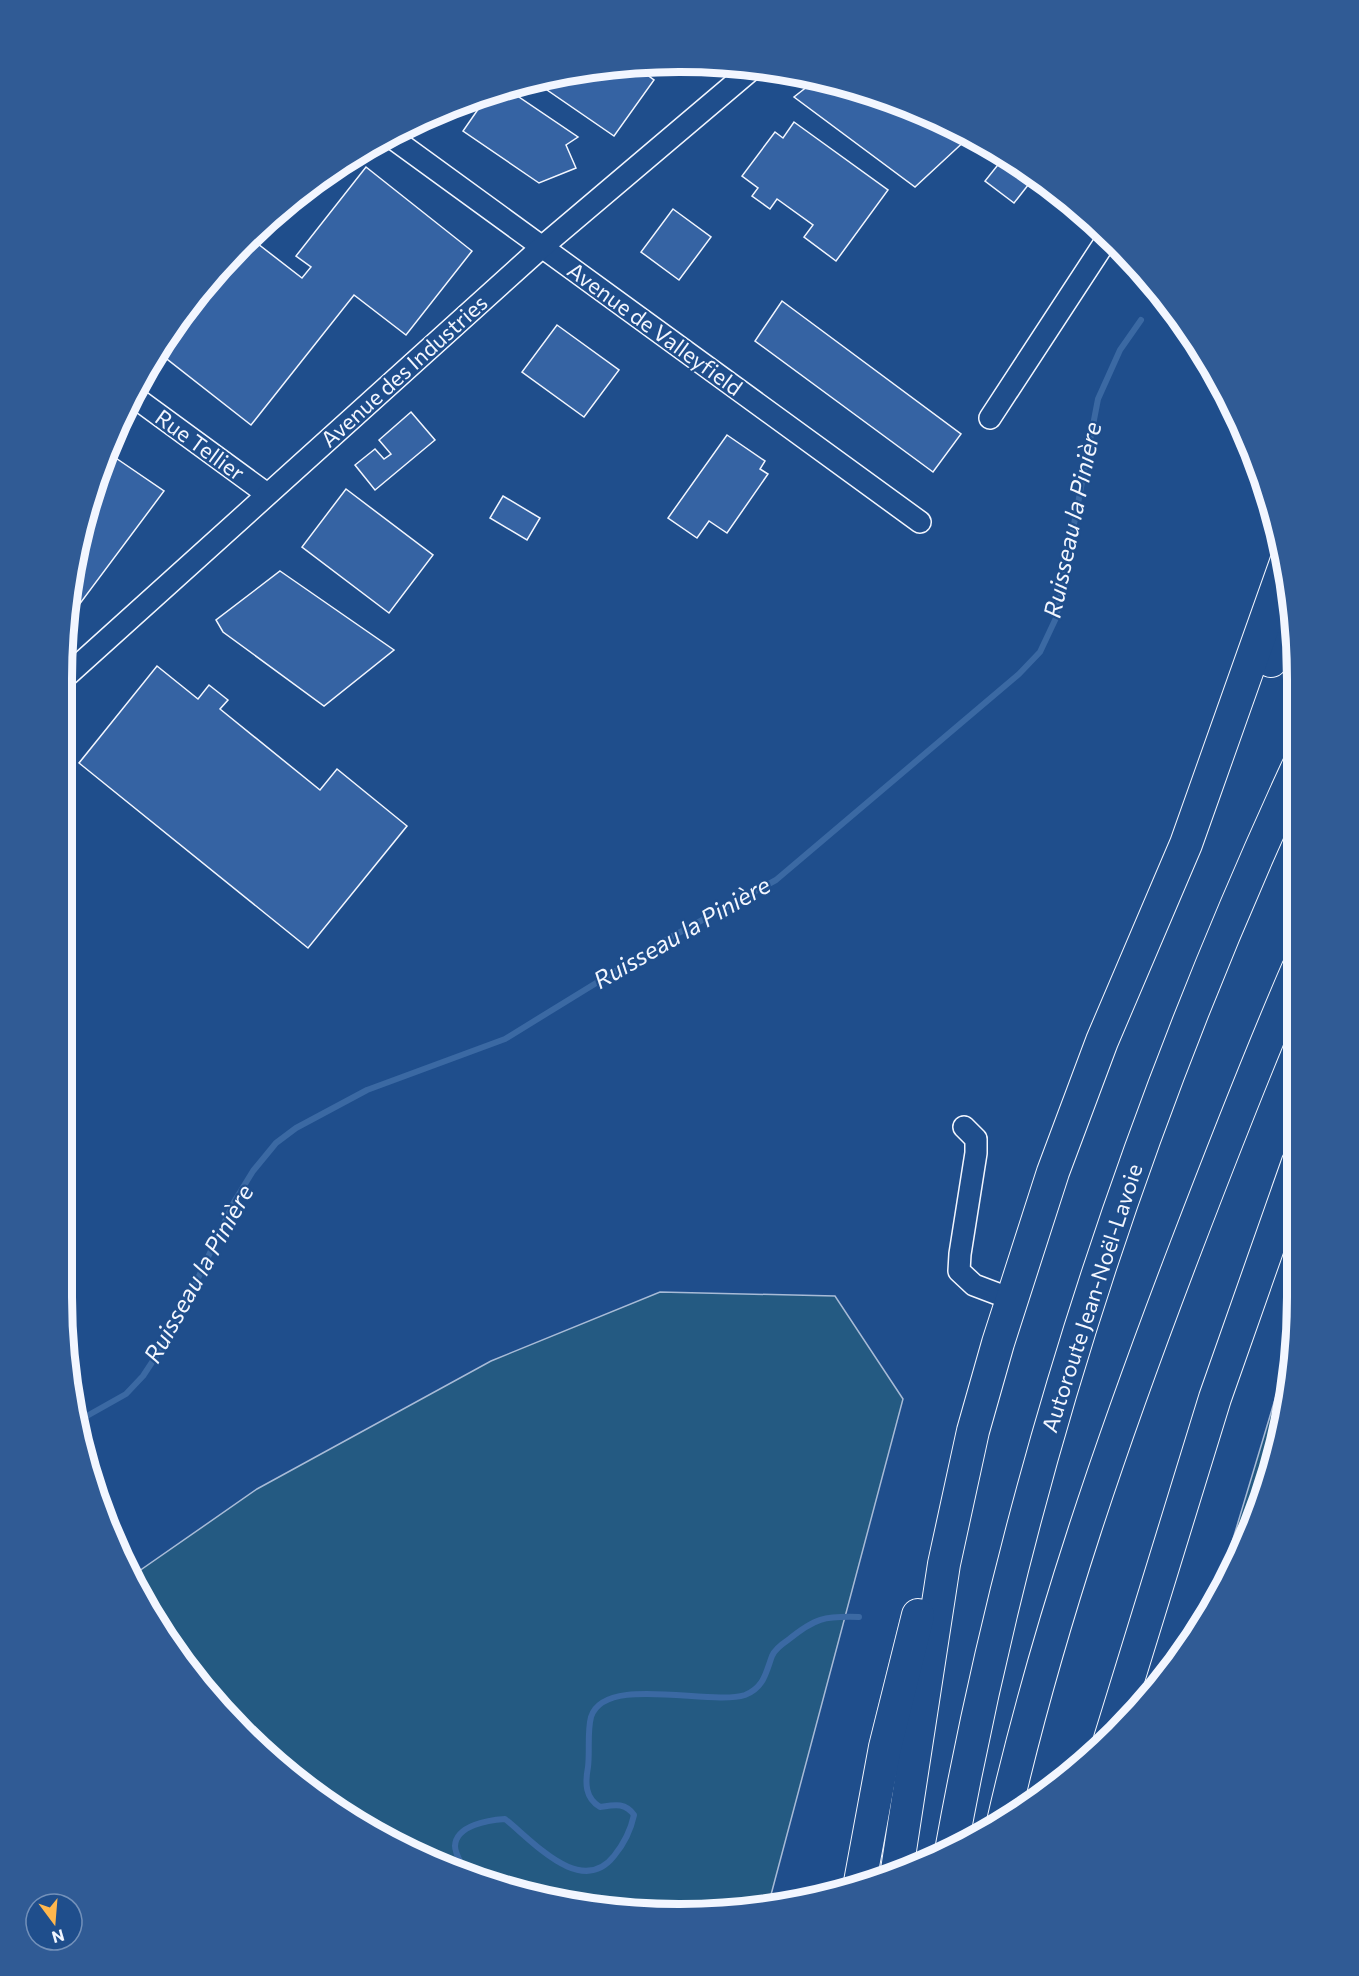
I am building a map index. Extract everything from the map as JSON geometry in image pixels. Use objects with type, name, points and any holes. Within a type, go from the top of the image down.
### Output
[{"type":"highway","points":[[1186,844],[1279,582]]},
{"type":"highway","points":[[898,1863],[945,1564],[973,1431],[1011,1299],[1053,1172],[1102,1041],[1186,844],[1285,632]]},
{"type":"highway","name":"Autoroute Jean-Noël-Lavoie","points":[[954,1838],[1001,1607],[1040,1457],[1082,1316],[1173,1061],[1246,882],[1287,791]]},
{"type":"highway","points":[[1006,1809],[1040,1677],[1100,1480],[1214,1175],[1287,995]]},
{"type":"highway","points":[[1116,1718],[1203,1437],[1262,1257],[1287,1191]]},
{"type":"highway","points":[[861,1876],[900,1684],[959,1468],[973,1431]]},
{"type":"street","name":"Avenue des Industries","points":[[72,671],[542,247],[744,76]]},
{"type":"street","name":"Avenue de Valleyfield","points":[[398,141],[920,522]]},
{"type":"street","points":[[990,418],[1103,245]]},
{"type":"street","name":"Rue Tellier","points":[[140,401],[267,494]]},
{"type":"street","points":[[964,1127],[976,1139],[976,1153],[959,1271],[974,1285],[1011,1299]]},
{"type":"shaded area","points":[[660,1292],[835,1296],[903,1399],[770,1897],[719,1903],[680,1904],[600,1899],[522,1883],[484,1872],[411,1841],[342,1802],[279,1753],[250,1726],[198,1666],[174,1634],[153,1600],[138,1572],[257,1489],[491,1361]]},
{"type":"shaded area","points":[[1281,1381],[1266,1454],[1255,1492],[1227,1558]]},
{"type":"building","points":[[644,73],[654,80],[614,136],[544,88],[600,77]]},
{"type":"building","points":[[808,86],[837,93],[912,118],[963,143],[915,187],[794,97]]},
{"type":"building","points":[[516,95],[578,137],[566,145],[576,168],[539,183],[463,131],[481,105]]},
{"type":"building","points":[[794,122],[888,190],[836,261],[804,237],[813,225],[777,199],[770,209],[752,196],[758,188],[742,176],[775,132],[783,138]]},
{"type":"building","points":[[999,163],[1029,183],[1014,203],[985,181]]},
{"type":"building","points":[[366,167],[472,251],[406,335],[354,295],[251,425],[165,357],[223,279],[257,243],[302,278],[311,267],[296,256]]},
{"type":"building","points":[[673,209],[711,237],[679,280],[641,252]]},
{"type":"building","points":[[782,301],[961,434],[933,472],[755,341]]},
{"type":"building","points":[[557,325],[619,370],[584,417],[522,372]]},
{"type":"building","points":[[411,412],[435,440],[375,490],[355,465],[375,449],[384,459],[391,454],[379,440]]},
{"type":"building","points":[[727,435],[765,461],[760,469],[768,474],[727,533],[709,521],[697,538],[668,518]]},
{"type":"building","points":[[114,457],[164,491],[76,609],[93,522]]},
{"type":"building","points":[[346,489],[433,555],[389,613],[302,547]]},
{"type":"building","points":[[503,496],[540,518],[527,540],[490,518]]},
{"type":"building","points":[[280,571],[394,650],[324,706],[223,632],[216,620]]},
{"type":"building","points":[[157,666],[198,699],[209,685],[228,700],[220,709],[320,790],[337,769],[407,826],[308,948],[79,763]]},
{"type":"waterway","name":"Ruisseau la Pinière","points":[[85,1417],[126,1394],[143,1376],[174,1329],[234,1202],[253,1171],[276,1143],[296,1128],[367,1090],[505,1039],[671,937],[776,880],[1019,674],[1040,652],[1056,618],[1098,399],[1120,350],[1141,320]]},
{"type":"waterway","points":[[461,1863],[455,1846],[461,1833],[474,1825],[505,1819],[557,1861],[572,1868],[587,1871],[601,1867],[614,1856],[620,1847],[629,1831],[634,1815],[623,1806],[600,1807],[591,1799],[587,1790],[590,1723],[591,1717],[600,1704],[616,1697],[636,1694],[708,1697],[745,1695],[760,1684],[777,1649],[806,1627],[828,1618],[859,1617]]}]
